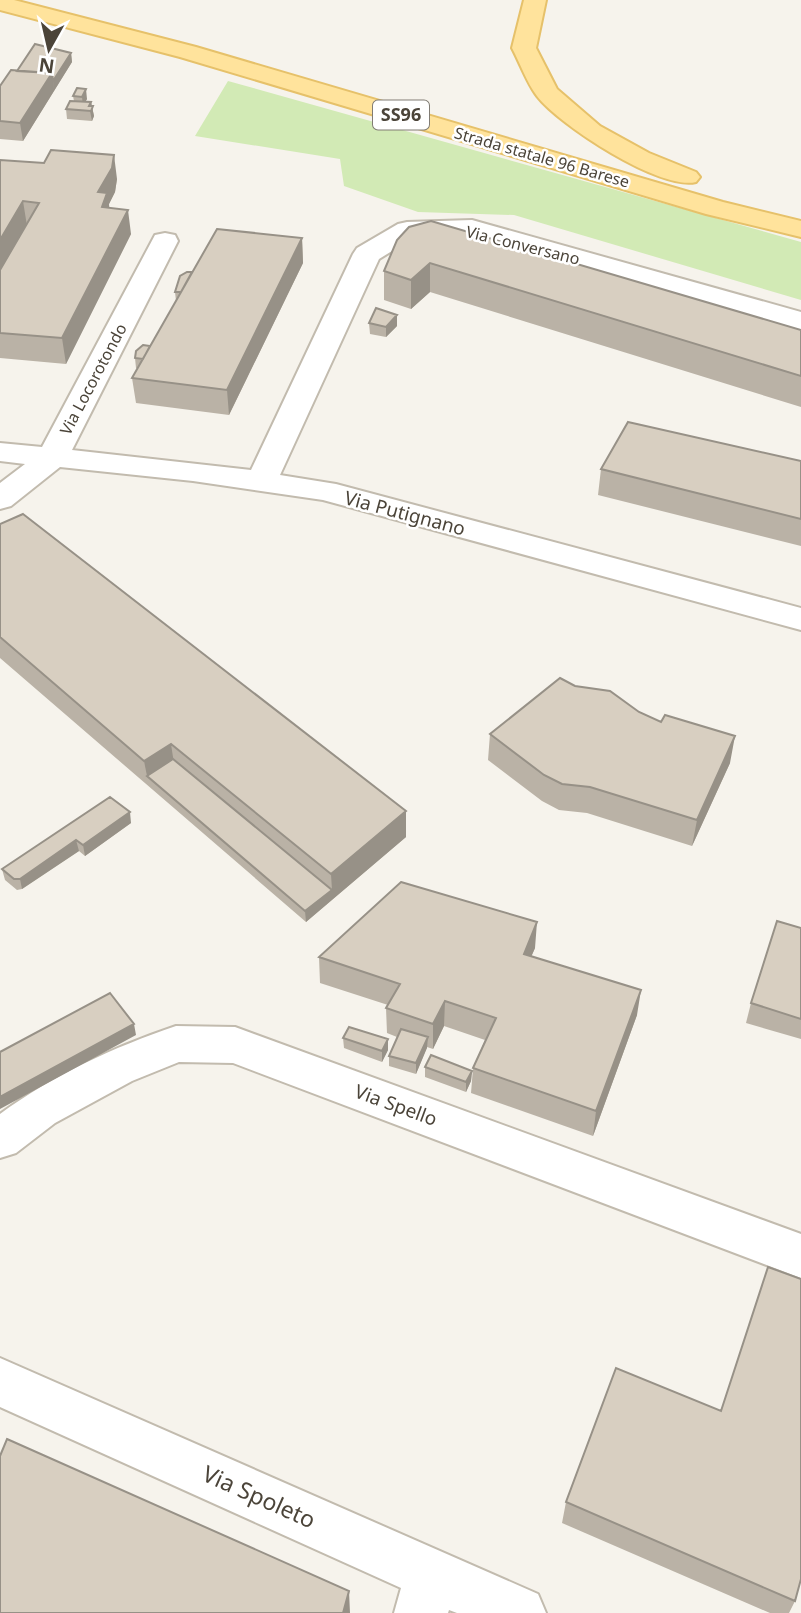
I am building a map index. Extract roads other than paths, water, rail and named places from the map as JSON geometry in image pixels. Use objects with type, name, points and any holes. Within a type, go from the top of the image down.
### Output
[{"type":"main road","points":[[535,0],[524,48],[547,93],[591,131],[640,158],[801,218]]},
{"type":"main road","name":"Strada statale 96 Barese","points":[[0,3],[188,52],[715,208],[801,229]]},
{"type":"street","name":"Via Conversano","points":[[262,480],[367,254],[407,230],[472,228],[801,321]]},
{"type":"street","name":"Via Locorotondo","points":[[0,499],[52,458],[165,241]]},
{"type":"street","name":"Via Putignano","points":[[0,452],[262,480],[325,491],[801,619]]},
{"type":"street","name":"Via Spello","points":[[0,1139],[39,1110],[106,1074],[176,1044],[235,1045],[801,1256]]},
{"type":"street","name":"Via Spoleto","points":[[0,1382],[426,1594],[519,1613]]}]
